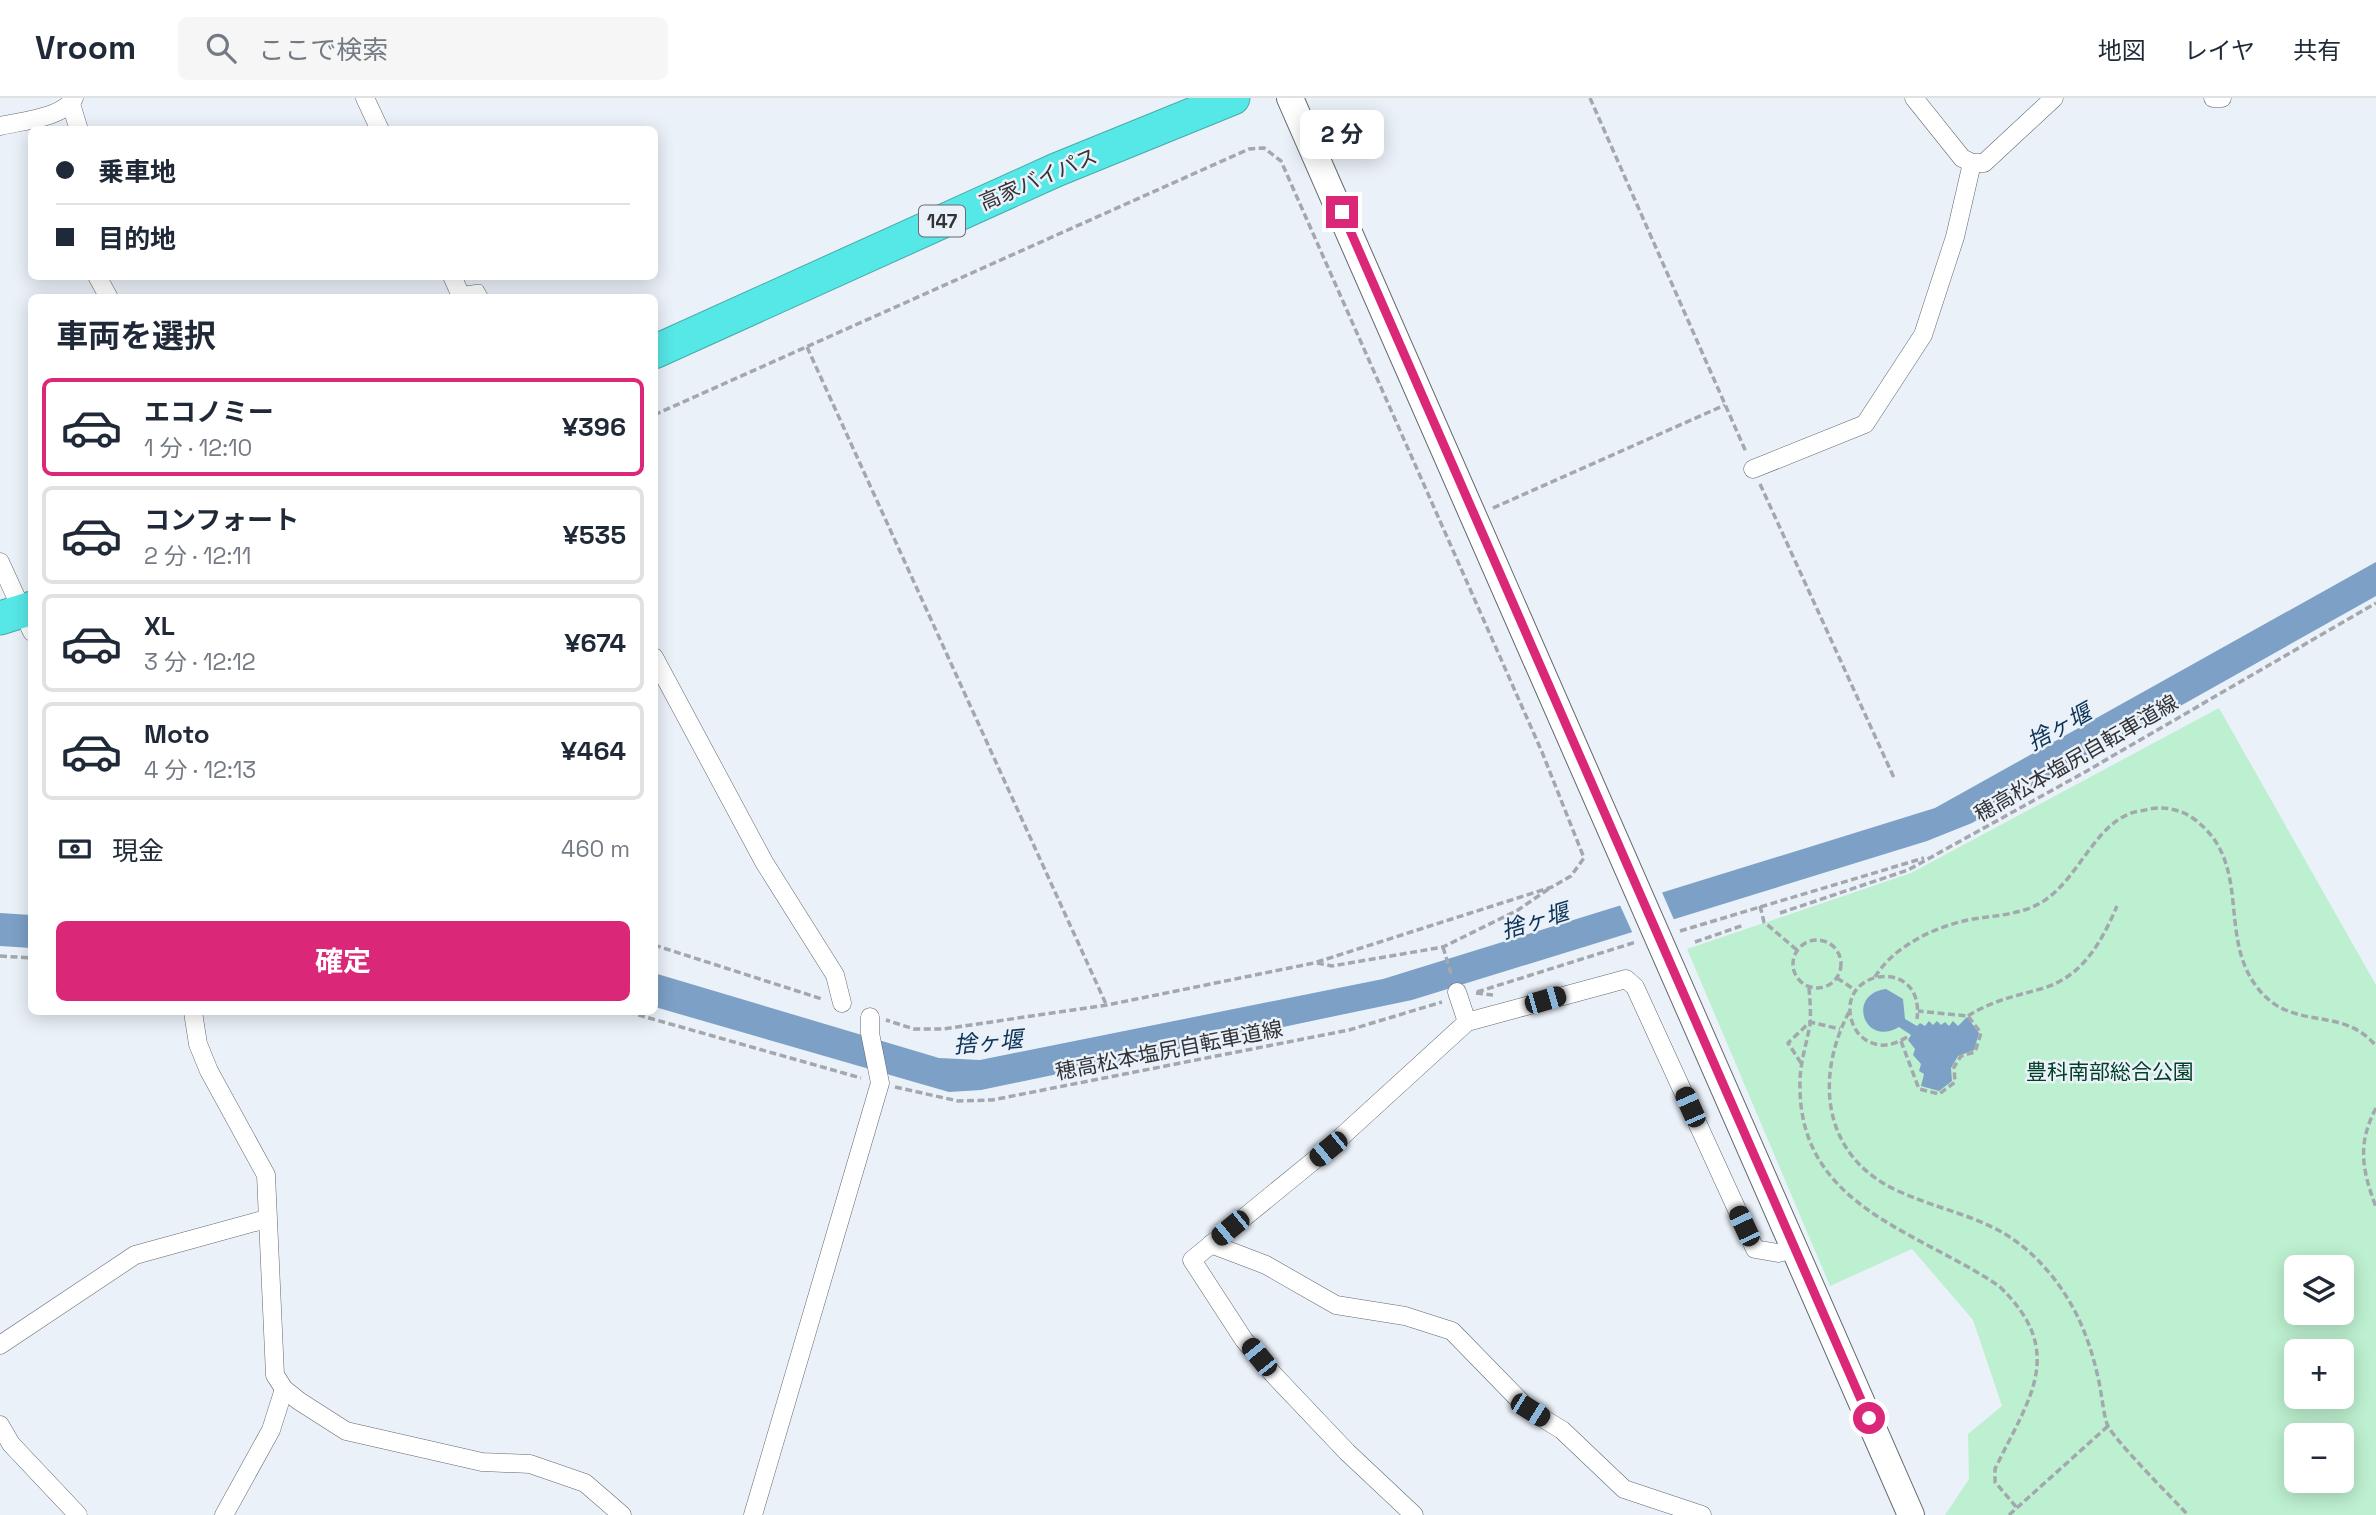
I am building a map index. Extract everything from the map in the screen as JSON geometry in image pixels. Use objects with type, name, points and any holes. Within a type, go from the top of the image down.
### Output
[{"type":"highway","name":"高家バイパス","points":[[658,350],[1056,170],[1233,98]]},
{"type":"street","points":[[365,98],[378,126]]},
{"type":"street","points":[[1290,98],[1911,1515]]},
{"type":"street","points":[[1914,98],[1962,158],[1972,163],[1984,163],[2054,98]]},
{"type":"street","points":[[2213,98],[2222,98]]},
{"type":"street","points":[[0,126],[51,113],[73,101],[78,126]]},
{"type":"street","points":[[1753,469],[1866,424],[1923,335],[1955,237],[1972,163]]},
{"type":"street","points":[[0,562],[21,618]]},
{"type":"street","points":[[658,664],[764,862],[835,975],[842,1003]]},
{"type":"street","points":[[1415,1515],[1347,1452],[1244,1340],[1192,1260],[1328,1149],[1467,1022],[1626,979],[1635,987],[1755,1249],[1778,1253],[1794,1249]]},
{"type":"street","points":[[1452,996],[1467,1022]]},
{"type":"street","points":[[193,1015],[198,1044],[209,1071],[266,1175],[275,1375],[284,1389],[346,1431],[482,1462],[530,1464],[585,1483],[622,1515]]},
{"type":"street","points":[[753,1515],[873,1077],[870,1025]]},
{"type":"street","points":[[0,1345],[135,1255],[266,1219]]},
{"type":"street","points":[[1211,1244],[1266,1265],[1336,1305],[1405,1316],[1452,1331],[1530,1410],[1562,1430],[1624,1489],[1702,1515]]},
{"type":"street","points":[[224,1515],[271,1430],[284,1389]]},
{"type":"street","points":[[0,1425],[6,1449],[78,1515]]},
{"type":"lane","points":[[458,289],[479,289],[482,294]]},
{"type":"path","points":[[1590,98],[1753,469],[1895,780]]},
{"type":"path","points":[[658,413],[1249,149],[1264,148],[1281,162],[1542,752],[1584,858],[1571,876],[1518,910],[1443,947],[1332,966],[1314,963]]},
{"type":"path","points":[[807,347],[1107,1005]]},
{"type":"path","points":[[1443,530],[1725,405]]},
{"type":"path","name":"穂高松本塩尻自転車道線","points":[[1780,913],[1901,873],[2085,772],[2376,603]]},
{"type":"path","points":[[2188,1515],[2108,1426],[2089,1339],[2071,1302],[2046,1269],[2018,1241],[1972,1216],[1897,1190],[1872,1175],[1852,1154],[1835,1128],[1828,1098],[1829,1065],[1840,1029],[1856,991],[1875,977],[1883,964],[1897,952],[1937,930],[1968,920],[2002,917],[2034,906],[2061,887],[2104,834],[2127,814],[2156,808],[2183,811],[2204,827],[2222,849],[2231,873],[2238,950],[2247,974],[2262,994],[2285,1011],[2307,1019],[2333,1020],[2358,1028],[2376,1046]]},
{"type":"path","points":[[1477,992],[1657,935],[1907,861],[1928,858]]},
{"type":"path","points":[[870,1025],[943,1029],[1107,1005],[1314,963],[1552,887]]},
{"type":"path","points":[[1760,906],[1764,922],[1797,950]]},
{"type":"path","points":[[1919,1011],[1968,1016],[1994,1000],[2044,988],[2073,973],[2100,943],[2117,906]]},
{"type":"path","points":[[1695,942],[1744,925]]},
{"type":"path","points":[[1809,988],[1825,987],[1837,978],[1841,962],[1839,954],[1827,942],[1811,940],[1797,950],[1793,972],[1809,988],[1810,1022],[1801,1063],[1802,1114],[1822,1164],[1837,1185],[1871,1213],[1973,1268],[1999,1286],[2017,1303],[2033,1328],[2037,1359],[2034,1391],[1995,1469],[1994,1482],[2017,1507]]},
{"type":"path","points":[[658,946],[780,988],[842,1003]]},
{"type":"path","points":[[1443,947],[1446,955]]},
{"type":"path","points":[[0,956],[28,958]]},
{"type":"path","points":[[1875,977],[1887,976],[1908,985],[1915,995],[1919,1011],[1917,1019]]},
{"type":"path","points":[[1837,978],[1856,991]]},
{"type":"path","name":"穂高松本塩尻自転車道線","points":[[894,1087],[958,1101],[992,1100],[1322,1035],[1452,996]]},
{"type":"path","points":[[1849,1012],[1857,1032],[1865,1040],[1886,1045],[1907,1037]]},
{"type":"path","points":[[639,1015],[873,1077]]},
{"type":"path","points":[[1901,1041],[1919,1088],[1939,1094],[1955,1082],[1954,1067],[1961,1056],[1975,1052],[1981,1033],[1968,1016]]},
{"type":"path","points":[[1810,1022],[1840,1029]]},
{"type":"path","points":[[1801,1063],[1788,1043],[1810,1022]]},
{"type":"path","points":[[2376,1108],[2364,1132],[2363,1161],[2366,1182],[2376,1208]]},
{"type":"path","points":[[2009,1515],[2108,1426]]},
{"type":"green space","name":"豊科南部総合公園","points":[[2219,708],[2376,985],[2376,1515],[1945,1515],[1969,1479],[1968,1434],[2002,1406],[1973,1320],[1912,1249],[1830,1286],[1687,949],[1911,873]]},
{"type":"water","points":[[2376,562],[2376,596],[1972,823],[1927,841],[1412,1000],[981,1090],[949,1092],[658,1008],[658,974],[939,1058],[980,1060],[1383,979],[1935,808]]},
{"type":"water","points":[[0,913],[28,915],[28,948],[0,946]]},
{"type":"water","points":[[1886,989],[1903,999],[1905,1019],[1917,1026],[1920,1023],[1925,1026],[1929,1021],[1933,1025],[1937,1021],[1941,1025],[1945,1022],[1949,1026],[1953,1021],[1958,1026],[1967,1017],[1979,1033],[1974,1050],[1958,1056],[1951,1068],[1952,1081],[1939,1091],[1921,1086],[1924,1074],[1919,1071],[1921,1064],[1913,1055],[1915,1049],[1908,1040],[1911,1035],[1899,1027],[1887,1032],[1877,1031],[1869,1026],[1864,1018],[1866,1000],[1874,993]]},
{"type":"pier","points":[[1661,890],[1675,922],[1633,934],[1619,903]]},
{"type":"route","points":[[1342,212],[1654,933],[1869,1418]]},
{"type":"water label","name":"捨ヶ堰","points":[[2059,727]]},
{"type":"water label","name":"捨ヶ堰","points":[[1535,921]]},
{"type":"water label","name":"捨ヶ堰","points":[[988,1042]]}]
